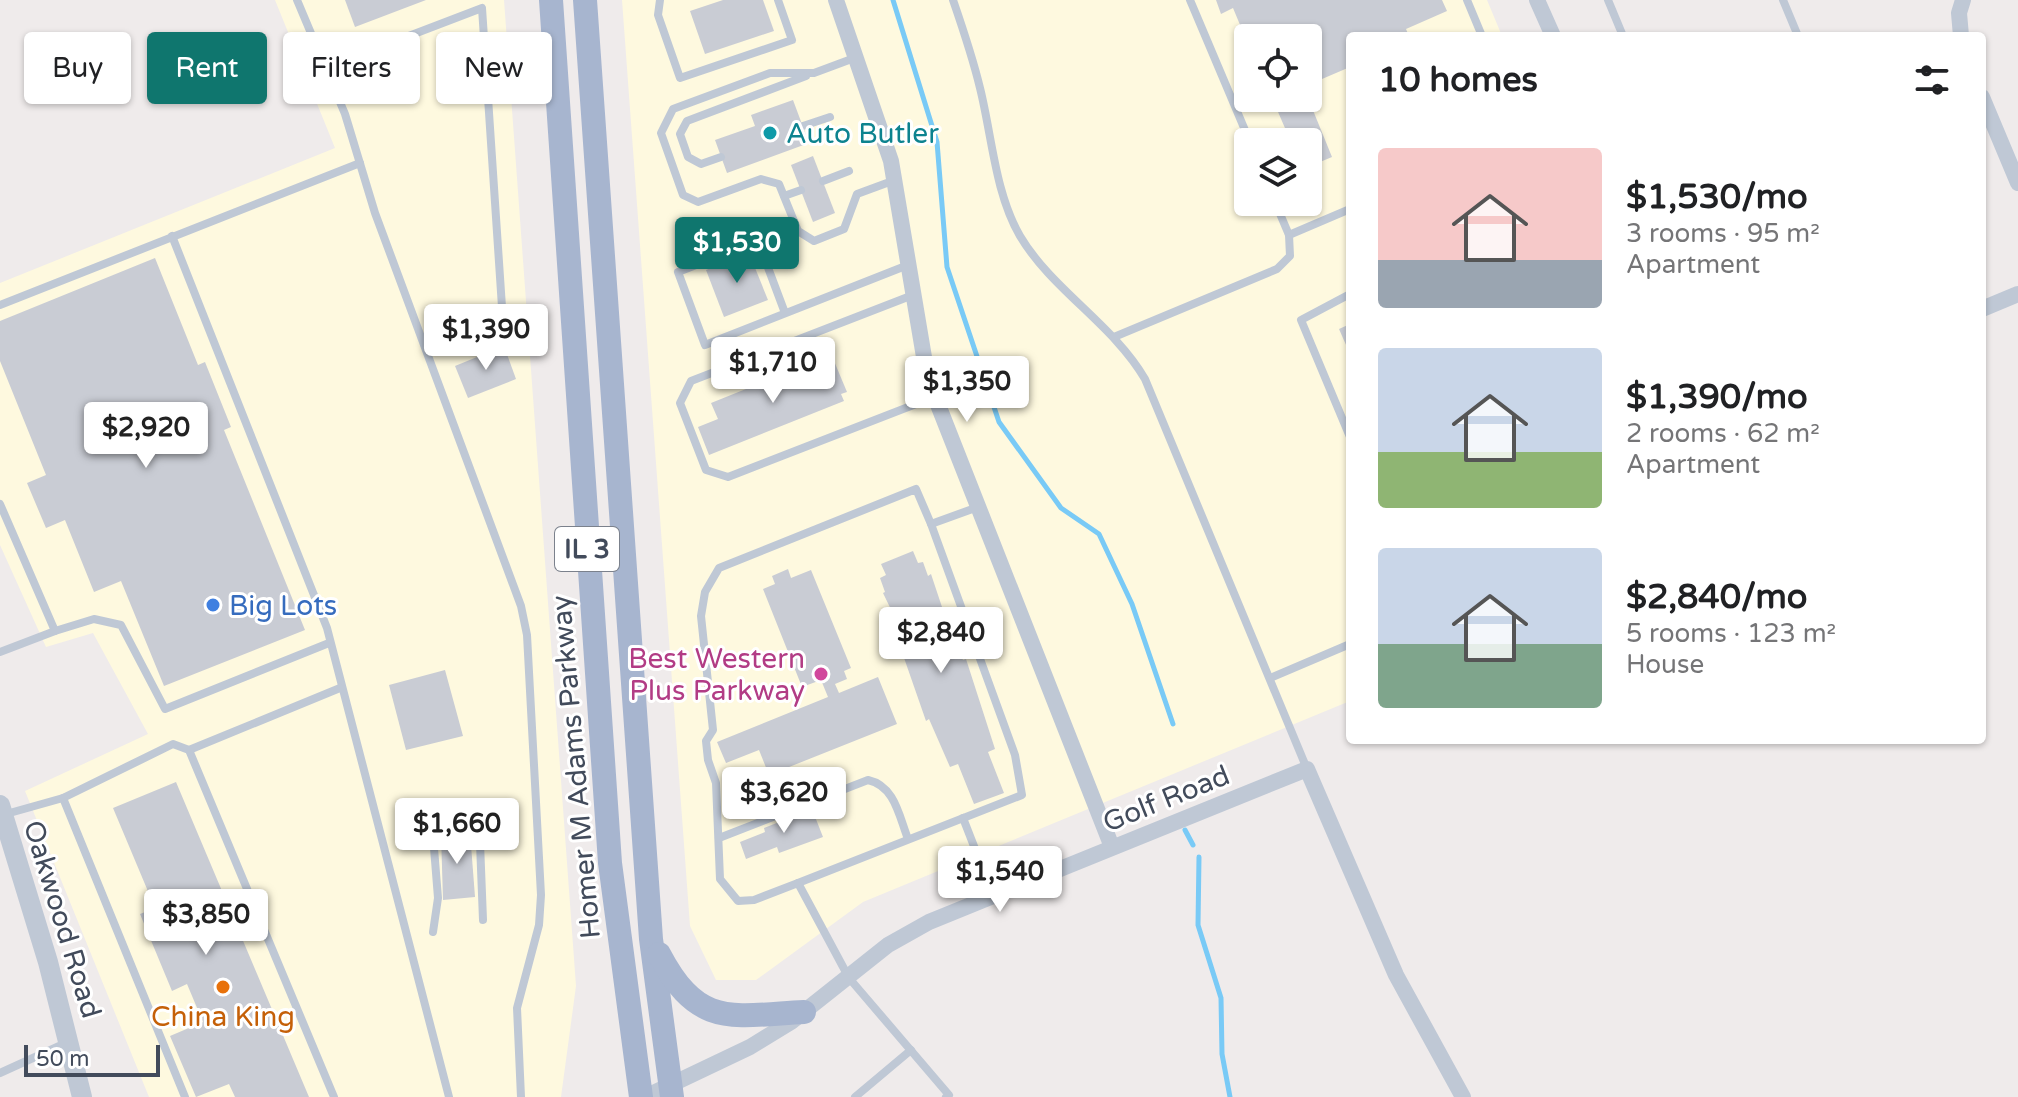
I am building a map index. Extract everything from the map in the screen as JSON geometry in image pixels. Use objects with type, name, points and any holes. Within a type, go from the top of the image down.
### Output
[{"type":"main road","name":"Homer M Adams Parkway","points":[[551,0],[610,863],[643,1097]]},
{"type":"main road","name":"IL 3","points":[[585,0],[651,939],[671,1091]]},
{"type":"main road","points":[[651,939],[674,982],[689,1000],[707,1010],[749,1015],[804,1012]]},
{"type":"street","points":[[836,0],[895,180],[913,295],[935,397],[1112,847]]},
{"type":"street","points":[[1537,0],[1551,32]]},
{"type":"street","points":[[1961,32],[1959,13],[1963,0]]},
{"type":"street","points":[[1986,107],[2018,183]]},
{"type":"street","points":[[1986,307],[2018,294]]},
{"type":"street","name":"Golf Road","points":[[643,1097],[671,1091],[750,1047],[804,1012],[888,945],[929,922],[1307,769]]},
{"type":"street","points":[[1307,769],[1396,975],[1463,1097]]},
{"type":"street","name":"Oakwood Road","points":[[2,810],[70,1041],[82,1097]]},
{"type":"lane","points":[[297,0],[310,32]]},
{"type":"lane","points":[[660,0],[658,15],[680,78],[792,40],[778,0]]},
{"type":"lane","points":[[953,0],[980,86],[1003,192],[1018,233],[1033,255],[1114,337],[1145,379],[1307,769]]},
{"type":"lane","points":[[1190,0],[1244,128]]},
{"type":"lane","points":[[1467,0],[1480,32]]},
{"type":"lane","points":[[1608,0],[1621,32]]},
{"type":"lane","points":[[1783,0],[1796,32]]},
{"type":"lane","points":[[419,32],[482,8],[502,307],[494,318],[424,343]]},
{"type":"lane","points":[[721,157],[701,164],[688,157],[680,134],[687,121],[857,57]]},
{"type":"lane","points":[[814,73],[770,73],[673,109],[661,133],[683,195],[698,202],[761,179],[779,184],[798,231],[814,241],[844,229],[857,194],[895,180]]},
{"type":"lane","points":[[338,104],[505,557],[527,635],[541,895],[539,925],[517,1008],[516,1059],[521,1097]]},
{"type":"lane","points":[[803,126],[830,117]]},
{"type":"lane","points":[[0,305],[360,163]]},
{"type":"lane","points":[[823,181],[849,171]]},
{"type":"lane","points":[[784,196],[801,190]]},
{"type":"lane","points":[[1289,235],[1346,211]]},
{"type":"lane","points":[[1114,337],[1277,269],[1290,256],[1289,235],[1281,216]]},
{"type":"lane","points":[[172,236],[311,586],[329,643],[449,1097]]},
{"type":"lane","points":[[785,313],[758,241],[678,272],[705,345],[909,264]]},
{"type":"lane","points":[[913,295],[691,381],[680,403],[706,470],[728,477],[935,397]]},
{"type":"lane","points":[[1346,296],[1301,320],[1346,427]]},
{"type":"lane","points":[[916,489],[931,524],[1015,755],[1022,795],[754,900],[738,901],[720,879],[716,783],[706,741],[713,730],[701,616],[705,592],[719,568],[916,489]]},
{"type":"lane","points":[[0,504],[55,631]]},
{"type":"lane","points":[[931,524],[978,507]]},
{"type":"lane","points":[[0,652],[94,619],[121,625],[165,709],[329,643]]},
{"type":"lane","points":[[1270,678],[1346,646]]},
{"type":"lane","points":[[2,810],[63,798],[156,750],[173,744],[189,750],[340,688]]},
{"type":"lane","points":[[189,750],[334,1097]]},
{"type":"lane","points":[[719,838],[868,780],[881,783],[889,790],[908,839]]},
{"type":"lane","points":[[63,798],[185,1097]]},
{"type":"lane","points":[[433,932],[438,898],[432,823],[435,811],[444,803],[463,802],[474,807],[479,817],[483,920]]},
{"type":"lane","points":[[963,818],[993,895]]},
{"type":"lane","points":[[798,883],[849,978],[949,1095],[946,1097]]},
{"type":"lane","points":[[0,1073],[70,1041]]},
{"type":"lane","points":[[855,1097],[911,1050]]},
{"type":"shaded area","points":[[275,0],[504,0],[506,32],[436,32],[436,104],[512,104],[576,986],[561,1097],[149,1097],[25,791],[148,734],[93,633],[46,647],[0,545],[0,283],[335,148],[317,104],[420,104],[420,32],[288,32]]},
{"type":"shaded area","points":[[622,0],[1487,0],[1500,32],[1346,32],[1346,703],[863,902],[756,980],[716,980],[690,926]]},
{"type":"building","points":[[345,0],[426,0],[355,27]]},
{"type":"building","points":[[723,0],[763,0],[774,31],[705,54],[690,11]]},
{"type":"building","points":[[1216,0],[1442,0],[1447,11],[1406,29],[1407,32],[1346,32],[1346,69],[1322,79],[1322,24],[1240,24],[1233,8],[1221,14]]},
{"type":"building","name":"Auto Butler","points":[[793,100],[809,143],[727,173],[715,140],[755,126],[751,115]]},
{"type":"building","points":[[1278,112],[1314,112],[1320,128],[1285,128]]},
{"type":"building","points":[[1322,132],[1332,157],[1322,161]]},
{"type":"building","points":[[813,156],[835,213],[813,222],[791,165]]},
{"type":"building","points":[[749,253],[768,300],[724,317],[706,270]]},
{"type":"building","points":[[155,258],[198,365],[205,362],[231,427],[224,430],[305,630],[164,686],[121,581],[94,592],[65,520],[46,528],[27,483],[46,475],[0,361],[0,321]]},
{"type":"building","points":[[1346,326],[1346,345],[1339,329]]},
{"type":"building","points":[[504,346],[516,379],[468,398],[455,366]]},
{"type":"building","points":[[826,357],[829,364],[834,361],[847,392],[841,394],[844,401],[709,455],[698,427],[718,419],[711,403]]},
{"type":"building","points":[[913,551],[918,563],[923,562],[928,576],[931,574],[950,631],[963,660],[966,659],[995,749],[988,752],[1004,793],[974,804],[958,764],[950,767],[929,719],[926,721],[895,632],[901,630],[883,593],[880,578],[886,575],[881,564]]},
{"type":"building","name":"Best Western Plus Parkway","points":[[788,569],[791,578],[811,570],[851,668],[844,671],[847,679],[835,684],[839,693],[878,677],[897,724],[769,775],[759,750],[726,763],[717,742],[828,697],[821,680],[802,687],[763,589],[775,584],[772,576]]},
{"type":"building","points":[[445,670],[463,736],[406,750],[389,685]]},
{"type":"building","points":[[176,782],[309,1097],[235,1097],[229,1084],[196,1097],[170,1036],[203,1022],[187,984],[172,991],[140,914],[155,908],[113,808]]},
{"type":"building","points":[[812,809],[823,837],[779,853],[777,847],[746,859],[740,842],[765,832],[764,828]]},
{"type":"building","points":[[470,832],[475,897],[443,900],[441,834]]},
{"type":"waterway","points":[[893,0],[937,142],[947,267],[999,422],[1061,508],[1099,534],[1132,604],[1173,724]]},
{"type":"waterway","points":[[1185,830],[1193,845]]},
{"type":"waterway","points":[[1199,857],[1198,925],[1221,998],[1222,1054],[1230,1097]]},
{"type":"place","name":"Auto Butler","points":[[770,133]]},
{"type":"place","name":"Big Lots","points":[[213,605]]},
{"type":"place","name":"Best Western Plus Parkway","points":[[821,674]]},
{"type":"place","name":"China King","points":[[223,987]]}]
